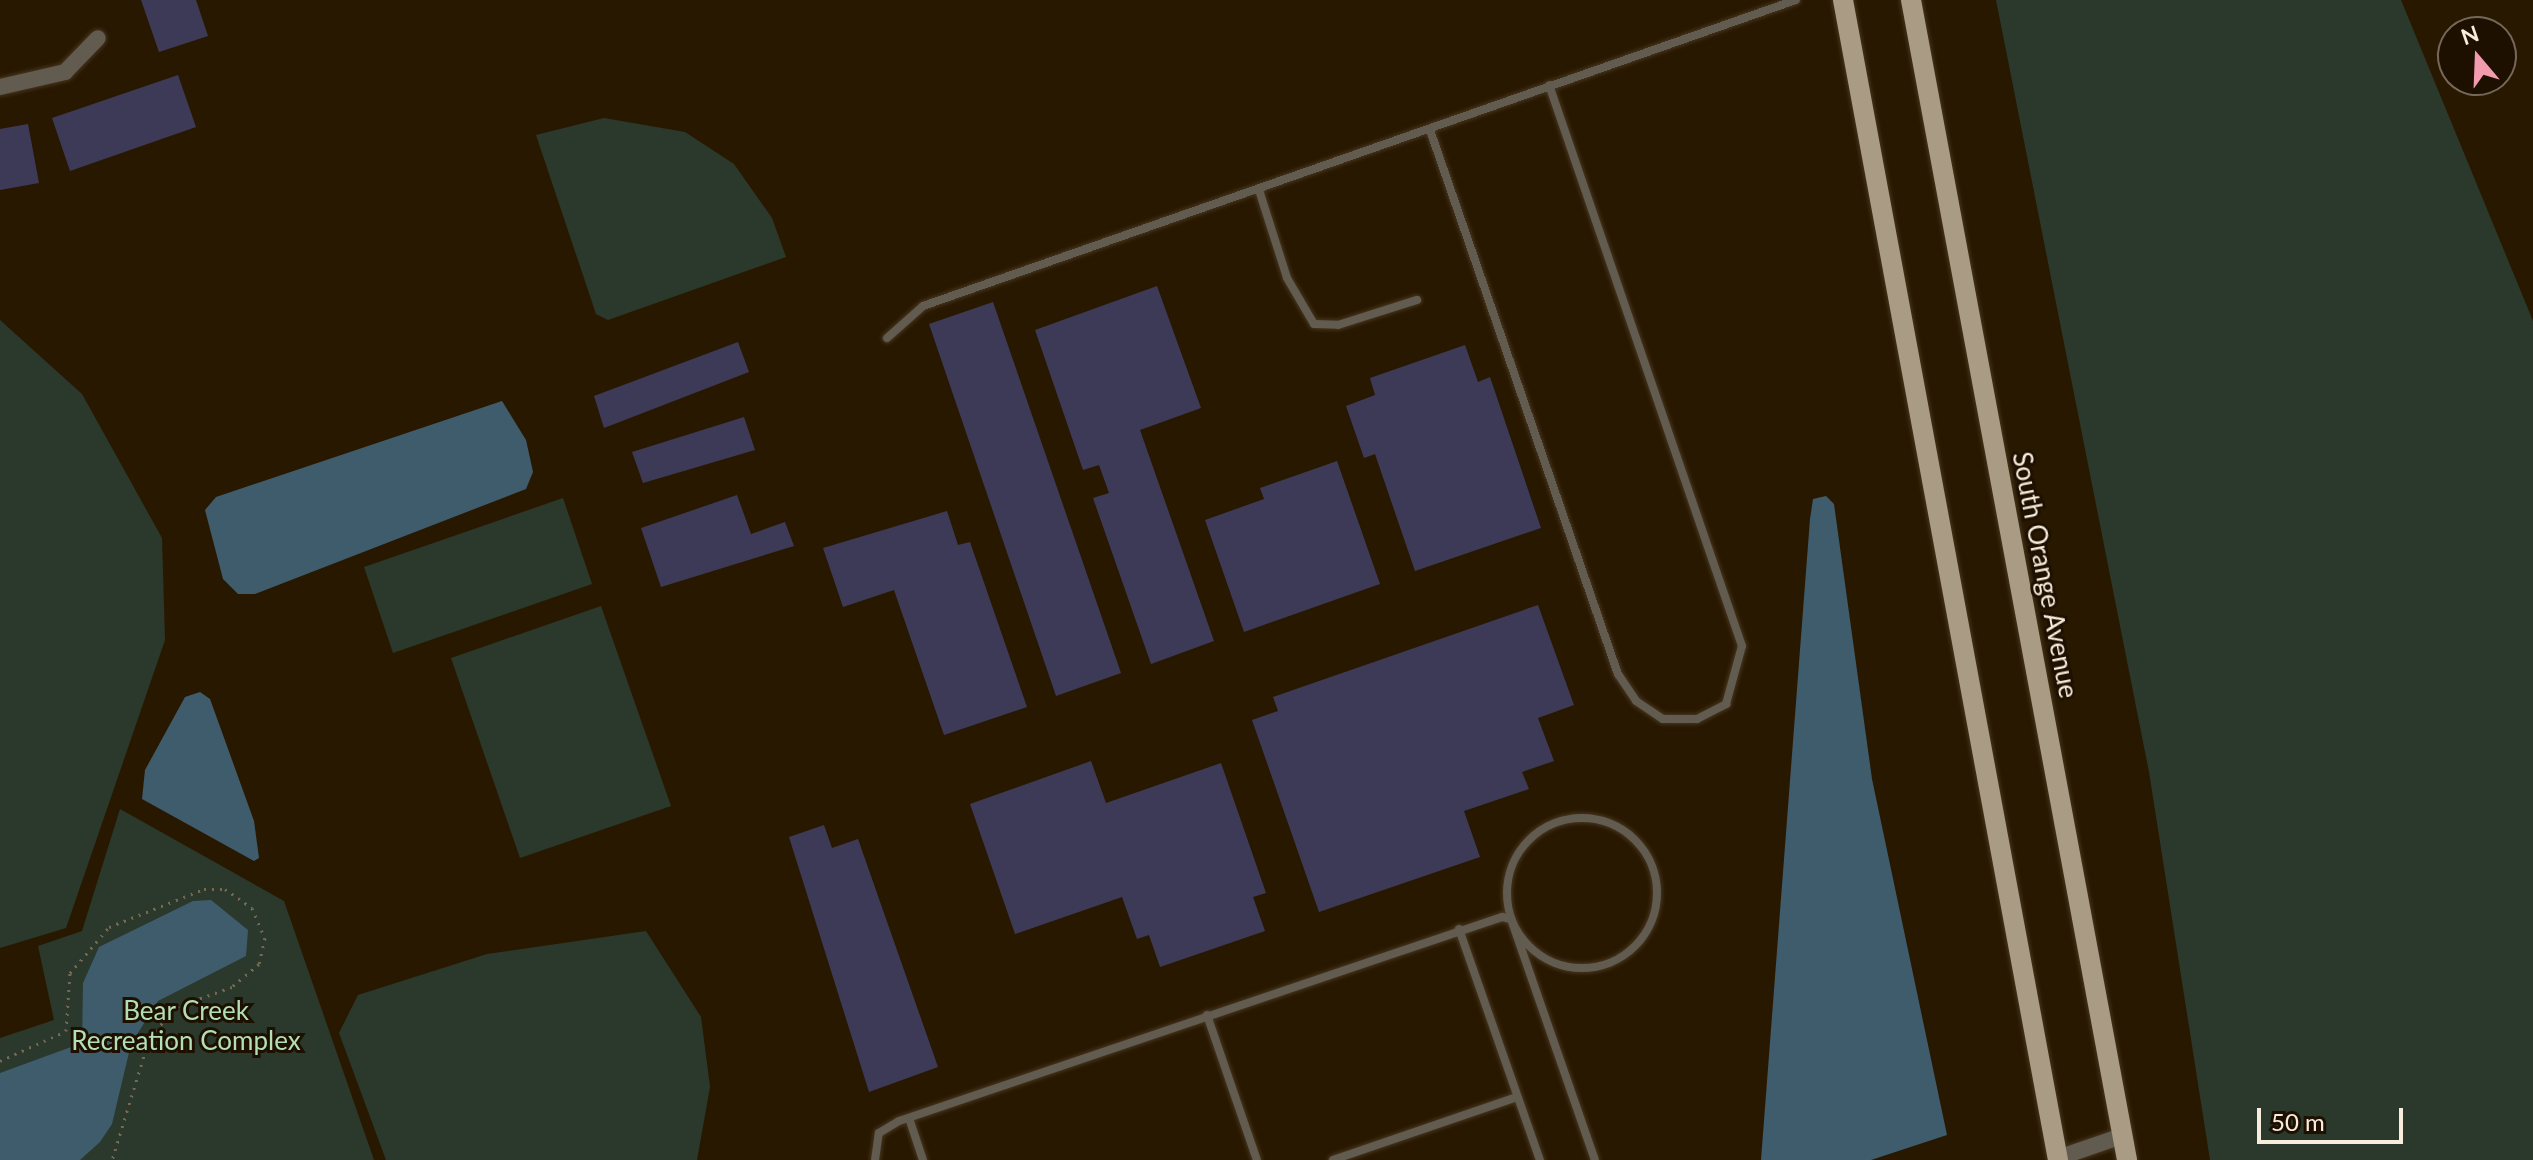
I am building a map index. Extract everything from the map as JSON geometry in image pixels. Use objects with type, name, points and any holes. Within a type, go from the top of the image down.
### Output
[{"type":"main road","points":[[1843,0],[2056,1159]]},
{"type":"main road","name":"South Orange Avenue","points":[[1911,0],[2127,1160]]},
{"type":"street","points":[[0,87],[65,72],[98,38]]},
{"type":"street","points":[[2056,1159],[2122,1136]]},
{"type":"lane","points":[[887,338],[923,306],[1796,0]]},
{"type":"lane","points":[[1430,130],[1618,674],[1636,701],[1663,719],[1697,719],[1726,704],[1742,646],[1549,85]]},
{"type":"lane","points":[[1259,190],[1287,278],[1314,324],[1338,325],[1417,300]]},
{"type":"lane","points":[[1511,919],[1536,954],[1556,964],[1606,965],[1629,953],[1657,911],[1651,860],[1616,825],[1591,818],[1548,826],[1530,838],[1508,876],[1511,919],[1595,1160]]},
{"type":"lane","points":[[875,1160],[879,1133],[909,1118],[1459,929],[1511,919]]},
{"type":"lane","points":[[1459,929],[1540,1160]]},
{"type":"lane","points":[[1207,1015],[1257,1160]]},
{"type":"lane","points":[[1333,1160],[1517,1097]]},
{"type":"lane","points":[[909,1118],[923,1160]]},
{"type":"path","points":[[0,1061],[66,1031],[70,973],[109,927],[204,889],[225,889],[252,908],[265,938],[259,964],[232,987],[175,1007],[162,1023],[146,1049],[112,1160]]},
{"type":"green space","points":[[1996,0],[2401,0],[2437,88],[2437,96],[2440,96],[2533,321],[2533,1160],[2210,1160],[2149,772]]},
{"type":"green space","points":[[604,118],[685,132],[734,164],[772,218],[786,257],[608,320],[596,314],[536,135]]},
{"type":"green space","points":[[0,320],[82,394],[162,538],[165,640],[66,928],[0,948]]},
{"type":"green space","points":[[563,498],[592,584],[393,653],[364,567]]},
{"type":"green space","points":[[601,606],[671,806],[520,858],[451,658]]},
{"type":"green space","name":"Bear Creek Recreation Complex","points":[[120,809],[284,901],[374,1160],[0,1160],[0,1038],[54,1020],[38,946],[82,931]]},
{"type":"green space","points":[[646,931],[701,1017],[710,1087],[697,1160],[386,1160],[339,1033],[358,995],[487,954]]},
{"type":"water","points":[[502,401],[526,440],[533,472],[526,489],[255,594],[238,594],[223,579],[205,510],[216,497]]},
{"type":"water","points":[[1826,496],[1834,504],[1872,779],[1947,1135],[1871,1160],[1761,1160],[1810,519],[1813,499]]},
{"type":"water","points":[[200,692],[210,699],[254,821],[259,858],[254,861],[142,799],[145,770],[185,697]]},
{"type":"water","points":[[211,900],[248,930],[246,956],[158,1001],[131,1044],[112,1124],[100,1142],[80,1160],[0,1160],[0,1073],[82,1043],[83,983],[99,947],[193,901]]},
{"type":"building","points":[[141,0],[196,0],[208,36],[159,52]]},
{"type":"building","points":[[178,75],[196,127],[70,171],[52,118]]},
{"type":"building","points":[[28,124],[39,183],[0,190],[0,129]]},
{"type":"building","points":[[1157,286],[1201,408],[1140,430],[1214,641],[1151,664],[1093,498],[1109,493],[1099,465],[1083,470],[1035,330]]},
{"type":"building","points":[[993,302],[1121,673],[1056,696],[929,324]]},
{"type":"building","points":[[738,342],[749,372],[604,428],[594,396]]},
{"type":"building","points":[[1465,345],[1478,382],[1490,377],[1541,528],[1415,571],[1375,454],[1364,458],[1346,406],[1375,395],[1370,378]]},
{"type":"building","points":[[744,417],[755,450],[643,483],[632,452]]},
{"type":"building","points":[[1337,461],[1380,584],[1244,632],[1205,520],[1264,499],[1260,488]]},
{"type":"building","points":[[737,495],[751,534],[785,522],[794,546],[661,587],[641,528]]},
{"type":"building","points":[[947,511],[958,545],[970,542],[1027,707],[944,735],[894,590],[843,607],[823,548]]},
{"type":"building","points":[[1538,605],[1574,705],[1538,718],[1554,761],[1522,772],[1529,789],[1464,811],[1480,857],[1319,912],[1252,720],[1278,711],[1273,697]]},
{"type":"building","points":[[1091,761],[1106,803],[1221,763],[1266,893],[1253,897],[1265,931],[1160,967],[1149,935],[1137,939],[1122,897],[1015,934],[970,804]]},
{"type":"building","points":[[824,825],[832,848],[858,839],[938,1067],[869,1092],[789,837]]}]
